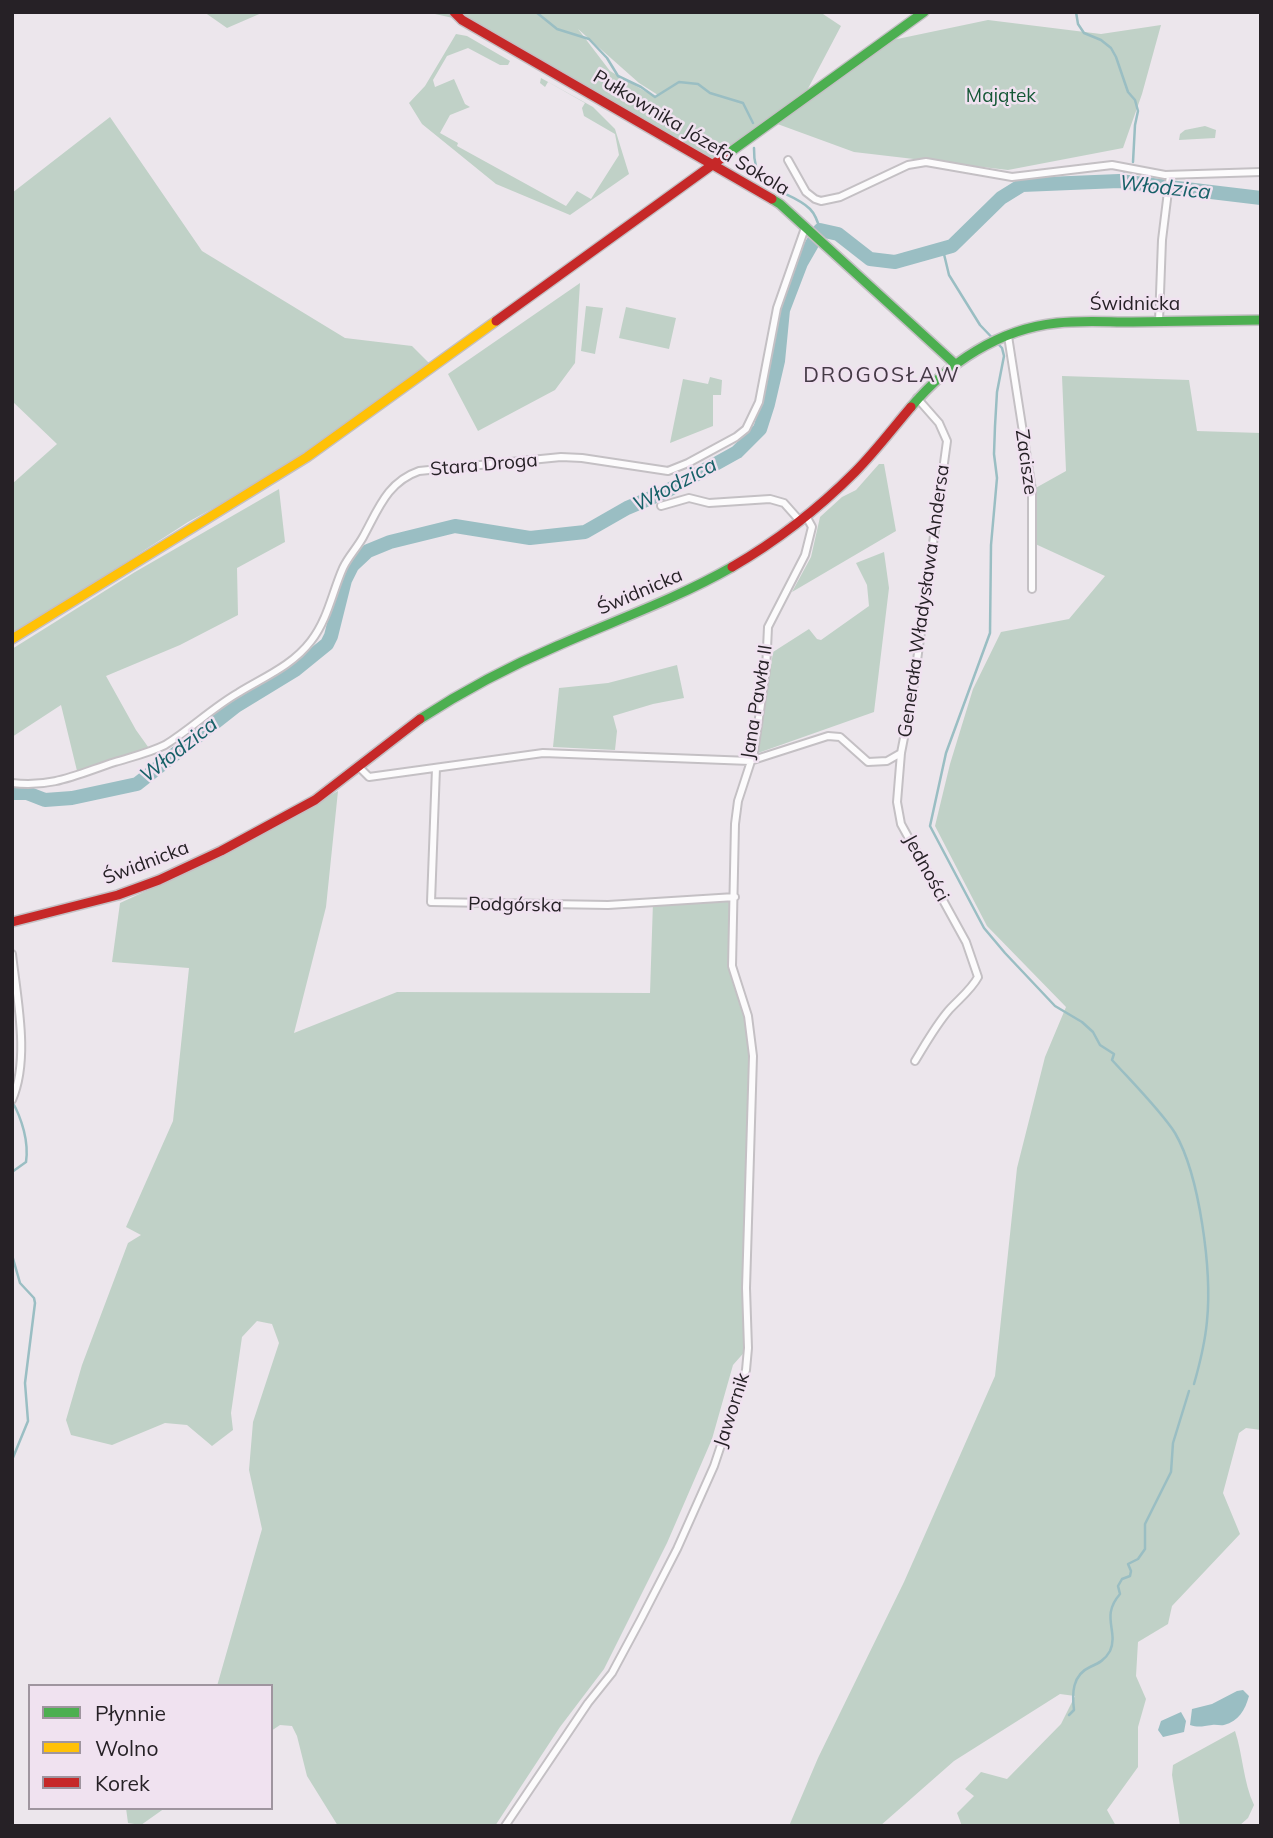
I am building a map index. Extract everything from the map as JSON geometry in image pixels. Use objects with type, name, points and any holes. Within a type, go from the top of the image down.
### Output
[{"type":"street","name":"Pułkownika Józefa Sokola","points":[[454,12],[462,20],[780,204],[955,364]]},
{"type":"street","points":[[12,639],[307,457],[924,12]]},
{"type":"street","points":[[788,160],[806,192],[821,201],[840,197],[908,165],[926,162],[1012,177],[1112,165],[1124,165],[1170,178],[1261,172]]},
{"type":"street","points":[[1159,321],[1162,240],[1170,178]]},
{"type":"street","name":"Stara Droga","points":[[12,783],[48,784],[151,751],[173,740],[230,698],[280,670],[310,643],[324,623],[342,569],[363,537],[379,503],[397,482],[407,475],[419,471],[561,457],[668,471],[736,437],[752,420],[759,402],[777,308],[808,231]]},
{"type":"street","name":"Świdnicka","points":[[12,922],[118,895],[159,880],[283,819],[334,787],[422,718],[458,696],[554,648],[695,588],[737,564],[803,519],[857,470],[917,398],[955,364],[995,341],[1056,323],[1261,320]]},
{"type":"street","name":"Zacisze","points":[[1008,336],[1032,490],[1032,589]]},
{"type":"street","name":"Generała Władysława Andersa","points":[[359,767],[369,777],[544,753],[750,761],[828,736],[840,737],[868,762],[887,761],[901,753],[912,697],[947,441],[939,423],[917,398]]},
{"type":"street","points":[[661,506],[689,498],[709,503],[770,499],[784,503],[803,519]]},
{"type":"street","name":"Jana Pawła II","points":[[735,897],[735,824],[738,801],[754,752],[766,670],[768,627],[805,555],[812,527],[803,519]]},
{"type":"street","name":"Jedności","points":[[901,753],[897,789],[901,824],[966,942],[978,977],[937,1025],[915,1060]]},
{"type":"street","name":"Podgórska","points":[[436,768],[431,902],[608,905],[735,897]]},
{"type":"street","name":"Jawornik","points":[[505,1826],[612,1672],[641,1619],[677,1549],[714,1466],[746,1370],[753,1056],[748,1016],[732,966],[735,897]]},
{"type":"street","points":[[12,954],[21,1058],[19,1081],[13,1098]]},
{"type":"green space","points":[[204,12],[264,12],[227,28]]},
{"type":"green space","name":"Majątek","points":[[426,12],[820,12],[841,26],[802,100],[883,42],[988,20],[1101,34],[1161,25],[1142,94],[1123,148],[1008,170],[854,152],[772,122],[714,164],[462,20]],"holes":[[[578,29],[639,83],[658,95],[655,97],[610,71]]]},
{"type":"green space","points":[[456,34],[467,36],[510,61],[508,65],[500,65],[468,48],[447,56],[433,80],[435,87],[454,79],[465,104],[470,107],[450,115],[440,133],[458,143],[457,146],[566,206],[577,191],[591,199],[619,155],[615,134],[584,116],[582,108],[585,103],[548,82],[545,87],[540,83],[541,78],[593,107],[615,129],[629,174],[570,215],[496,184],[422,124],[409,103],[425,86]]},
{"type":"green space","points":[[110,117],[202,251],[345,338],[412,346],[433,367],[307,457],[188,522],[12,636],[12,484],[57,444],[12,401],[12,193]]},
{"type":"green space","points":[[1205,126],[1216,130],[1215,138],[1179,140],[1180,134],[1185,130]]},
{"type":"green space","points":[[580,283],[575,363],[555,390],[478,431],[448,374]]},
{"type":"green space","points":[[586,306],[603,308],[595,354],[581,351]]},
{"type":"green space","points":[[626,307],[676,318],[669,349],[619,338]]},
{"type":"green space","points":[[1062,376],[1189,380],[1197,431],[1261,433],[1261,1430],[1246,1428],[1239,1433],[1223,1493],[1240,1534],[1172,1606],[1168,1624],[1138,1642],[1136,1676],[1146,1699],[1138,1727],[1138,1767],[1107,1810],[1116,1826],[962,1826],[957,1813],[974,1796],[965,1789],[981,1772],[1007,1779],[1061,1724],[1075,1696],[1060,1694],[954,1761],[880,1826],[789,1826],[818,1758],[904,1582],[995,1376],[1017,1168],[1045,1057],[1066,1007],[987,926],[935,826],[950,764],[973,689],[1001,632],[1069,619],[1105,576],[1031,542],[1032,490],[1066,471]]},
{"type":"green space","points":[[710,377],[722,380],[721,395],[713,395],[713,426],[670,443],[683,379],[708,384]]},
{"type":"green space","points":[[879,464],[884,464],[896,531],[792,592],[811,557],[820,517],[842,497],[856,490]]},
{"type":"green space","points":[[279,489],[285,542],[237,568],[238,615],[180,645],[106,676],[151,751],[78,775],[61,705],[12,737],[12,649],[135,572]]},
{"type":"green space","points":[[884,552],[889,588],[874,712],[758,753],[773,652],[809,629],[821,640],[869,606],[867,585],[856,563]]},
{"type":"green space","points":[[677,665],[684,698],[613,716],[617,731],[615,750],[553,747],[559,688],[608,683]]},
{"type":"green space","points":[[338,791],[326,907],[294,1033],[397,992],[650,993],[653,902],[735,897],[732,966],[751,1032],[748,1348],[733,1365],[712,1439],[667,1543],[604,1669],[560,1727],[495,1826],[338,1826],[307,1776],[292,1726],[280,1725],[273,1730],[273,1684],[218,1684],[262,1529],[249,1470],[253,1422],[279,1343],[272,1324],[257,1321],[242,1337],[231,1413],[233,1430],[212,1446],[187,1425],[165,1423],[112,1445],[71,1435],[66,1420],[82,1365],[128,1243],[141,1235],[126,1227],[173,1121],[189,968],[112,962],[120,903],[230,852]]},
{"type":"green space","points":[[1235,1731],[1254,1805],[1248,1818],[1239,1826],[1180,1826],[1172,1775],[1173,1765]]},
{"type":"green space","points":[[126,1810],[162,1810],[141,1825],[128,1823]]},
{"type":"water","points":[[1243,1690],[1249,1696],[1234,1721],[1222,1725],[1190,1725],[1192,1709],[1212,1704]]},
{"type":"water","points":[[1181,1712],[1186,1721],[1184,1732],[1163,1737],[1158,1730],[1161,1721]]},
{"type":"waterway","points":[[536,12],[557,29],[589,39],[607,58],[618,76],[655,97],[679,82],[698,84],[710,93],[743,103],[753,123]]},
{"type":"waterway","points":[[1076,12],[1078,24],[1084,33],[1101,40],[1111,48],[1128,92],[1135,100],[1138,111],[1133,162]]},
{"type":"waterway","points":[[754,148],[755,163],[765,182],[810,209],[820,230]]},
{"type":"waterway","points":[[1122,182],[1124,172]]},
{"type":"waterway","name":"Włodzica","points":[[12,793],[27,793],[45,800],[72,798],[137,784],[236,706],[295,670],[327,644],[345,580],[352,566],[368,551],[390,542],[455,526],[530,538],[585,532],[737,452],[760,429],[778,361],[783,310],[801,263],[820,230],[838,234],[870,259],[895,262],[952,246],[1001,198],[1022,185],[1119,181],[1261,198]]},
{"type":"waterway","points":[[943,250],[949,275],[980,325],[1002,348],[1004,356],[997,392],[995,426],[997,478],[991,545],[990,633],[946,753],[930,826],[984,928],[1055,1006],[1082,1022],[1093,1032],[1100,1045],[1114,1054],[1112,1060],[1162,1115],[1184,1151],[1202,1224],[1208,1277],[1206,1329],[1194,1384]]},
{"type":"waterway","points":[[12,1101],[24,1131],[27,1154],[26,1162],[12,1172]]},
{"type":"waterway","points":[[12,1255],[20,1283],[34,1298],[35,1303],[25,1383],[28,1421],[12,1460]]},
{"type":"waterway","points":[[1069,1715],[1074,1710],[1073,1691],[1076,1680],[1084,1670],[1102,1661],[1110,1651],[1113,1637],[1110,1617],[1114,1602],[1120,1594],[1118,1586],[1122,1579],[1130,1576],[1128,1564],[1138,1559],[1145,1549],[1145,1524],[1171,1472],[1173,1443],[1189,1391]]},
{"type":"traffic: fast","points":[[726,155],[924,12]]},
{"type":"traffic: fast","points":[[772,199],[955,364]]},
{"type":"traffic: fast","points":[[911,407],[941,376],[958,363],[1015,332],[1075,322],[1261,320]]},
{"type":"traffic: fast","points":[[420,719],[522,662],[668,599],[732,567]]},
{"type":"traffic: slow","points":[[12,639],[307,457],[496,321]]},
{"type":"traffic: jam","points":[[454,12],[462,20],[772,199]]},
{"type":"traffic: jam","points":[[496,321],[726,155]]},
{"type":"traffic: jam","points":[[732,567],[781,535],[827,498],[862,464],[911,407]]},
{"type":"traffic: jam","points":[[12,922],[118,895],[159,880],[221,851],[315,800],[420,719]]},
{"type":"district","name":"DROGOSŁAW","points":[[882,376]]}]
